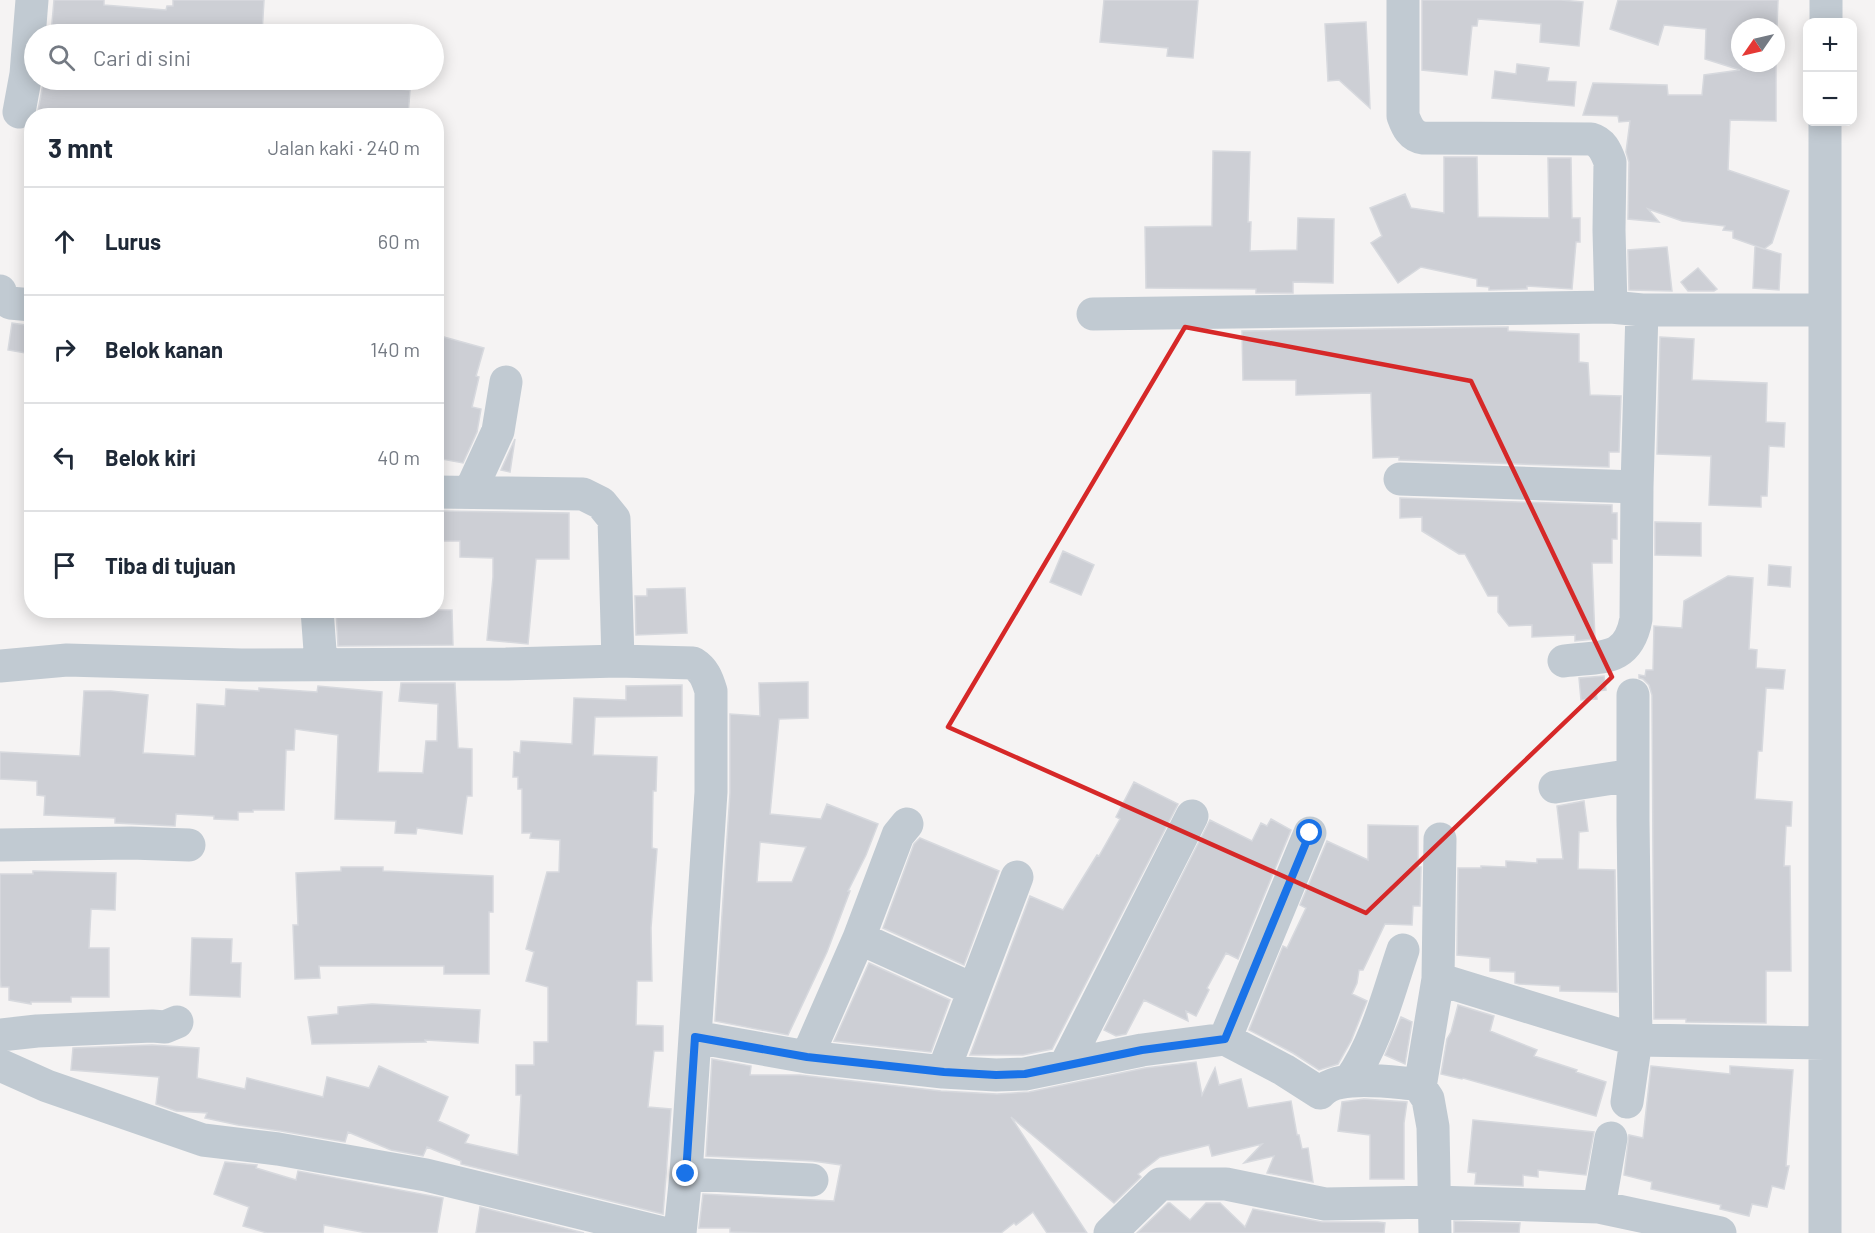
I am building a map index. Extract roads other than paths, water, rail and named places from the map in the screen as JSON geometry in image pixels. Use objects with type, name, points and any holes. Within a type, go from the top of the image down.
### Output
[{"type":"street","points":[[1403,0],[1403,117],[1413,135],[1423,138],[1591,139],[1601,144],[1610,162],[1609,230],[1627,308],[1637,487],[1636,619],[1634,632],[1621,651],[1564,661]]},
{"type":"street","points":[[1826,0],[1826,18]]},
{"type":"street","points":[[26,2],[27,24]]},
{"type":"street","points":[[19,112],[25,90]]},
{"type":"street","points":[[1825,126],[1826,1233]]},
{"type":"street","points":[[0,291],[1,296],[10,303],[24,304]]},
{"type":"street","points":[[1093,314],[1627,308],[1825,310]]},
{"type":"street","points":[[470,492],[498,431],[506,381]]},
{"type":"street","points":[[1400,479],[1637,487]]},
{"type":"street","points":[[444,492],[583,494],[602,503],[614,519],[618,661]]},
{"type":"street","points":[[318,618],[321,664]]},
{"type":"street","points":[[0,666],[67,660],[241,664],[506,664],[618,661],[693,663],[700,668],[706,676],[711,691],[711,792],[686,1174],[680,1233]]},
{"type":"street","points":[[1627,1102],[1636,1040],[1633,695]]},
{"type":"street","points":[[1555,787],[1633,775]]},
{"type":"street","points":[[1065,1066],[1192,816]]},
{"type":"street","points":[[807,1057],[859,938],[898,835],[907,824]]},
{"type":"street","points":[[1225,1039],[1310,833]]},
{"type":"street","points":[[1420,1087],[1438,979],[1440,839]]},
{"type":"street","points":[[0,845],[131,843],[189,845]]},
{"type":"street","points":[[944,1072],[1017,877]]},
{"type":"street","points":[[859,938],[974,990]]},
{"type":"street","points":[[1350,1080],[1360,1065],[1378,1026],[1403,950]]},
{"type":"street","points":[[1438,979],[1636,1040],[1825,1043]]},
{"type":"street","points":[[0,1035],[48,1030],[165,1027],[177,1022]]},
{"type":"street","points":[[695,1037],[807,1057],[944,1072],[996,1075],[1025,1074],[1142,1050],[1225,1039],[1284,1070],[1320,1093],[1326,1088],[1350,1080],[1414,1084],[1420,1087],[1428,1099],[1432,1127],[1435,1218]]},
{"type":"street","points":[[0,1065],[47,1086],[203,1140],[278,1149],[426,1175],[663,1233]]},
{"type":"street","points":[[1599,1207],[1611,1138]]},
{"type":"street","points":[[686,1174],[812,1180]]},
{"type":"street","points":[[1110,1233],[1160,1184],[1226,1184],[1325,1204],[1435,1218],[1542,1207],[1599,1207],[1720,1233]]}]
